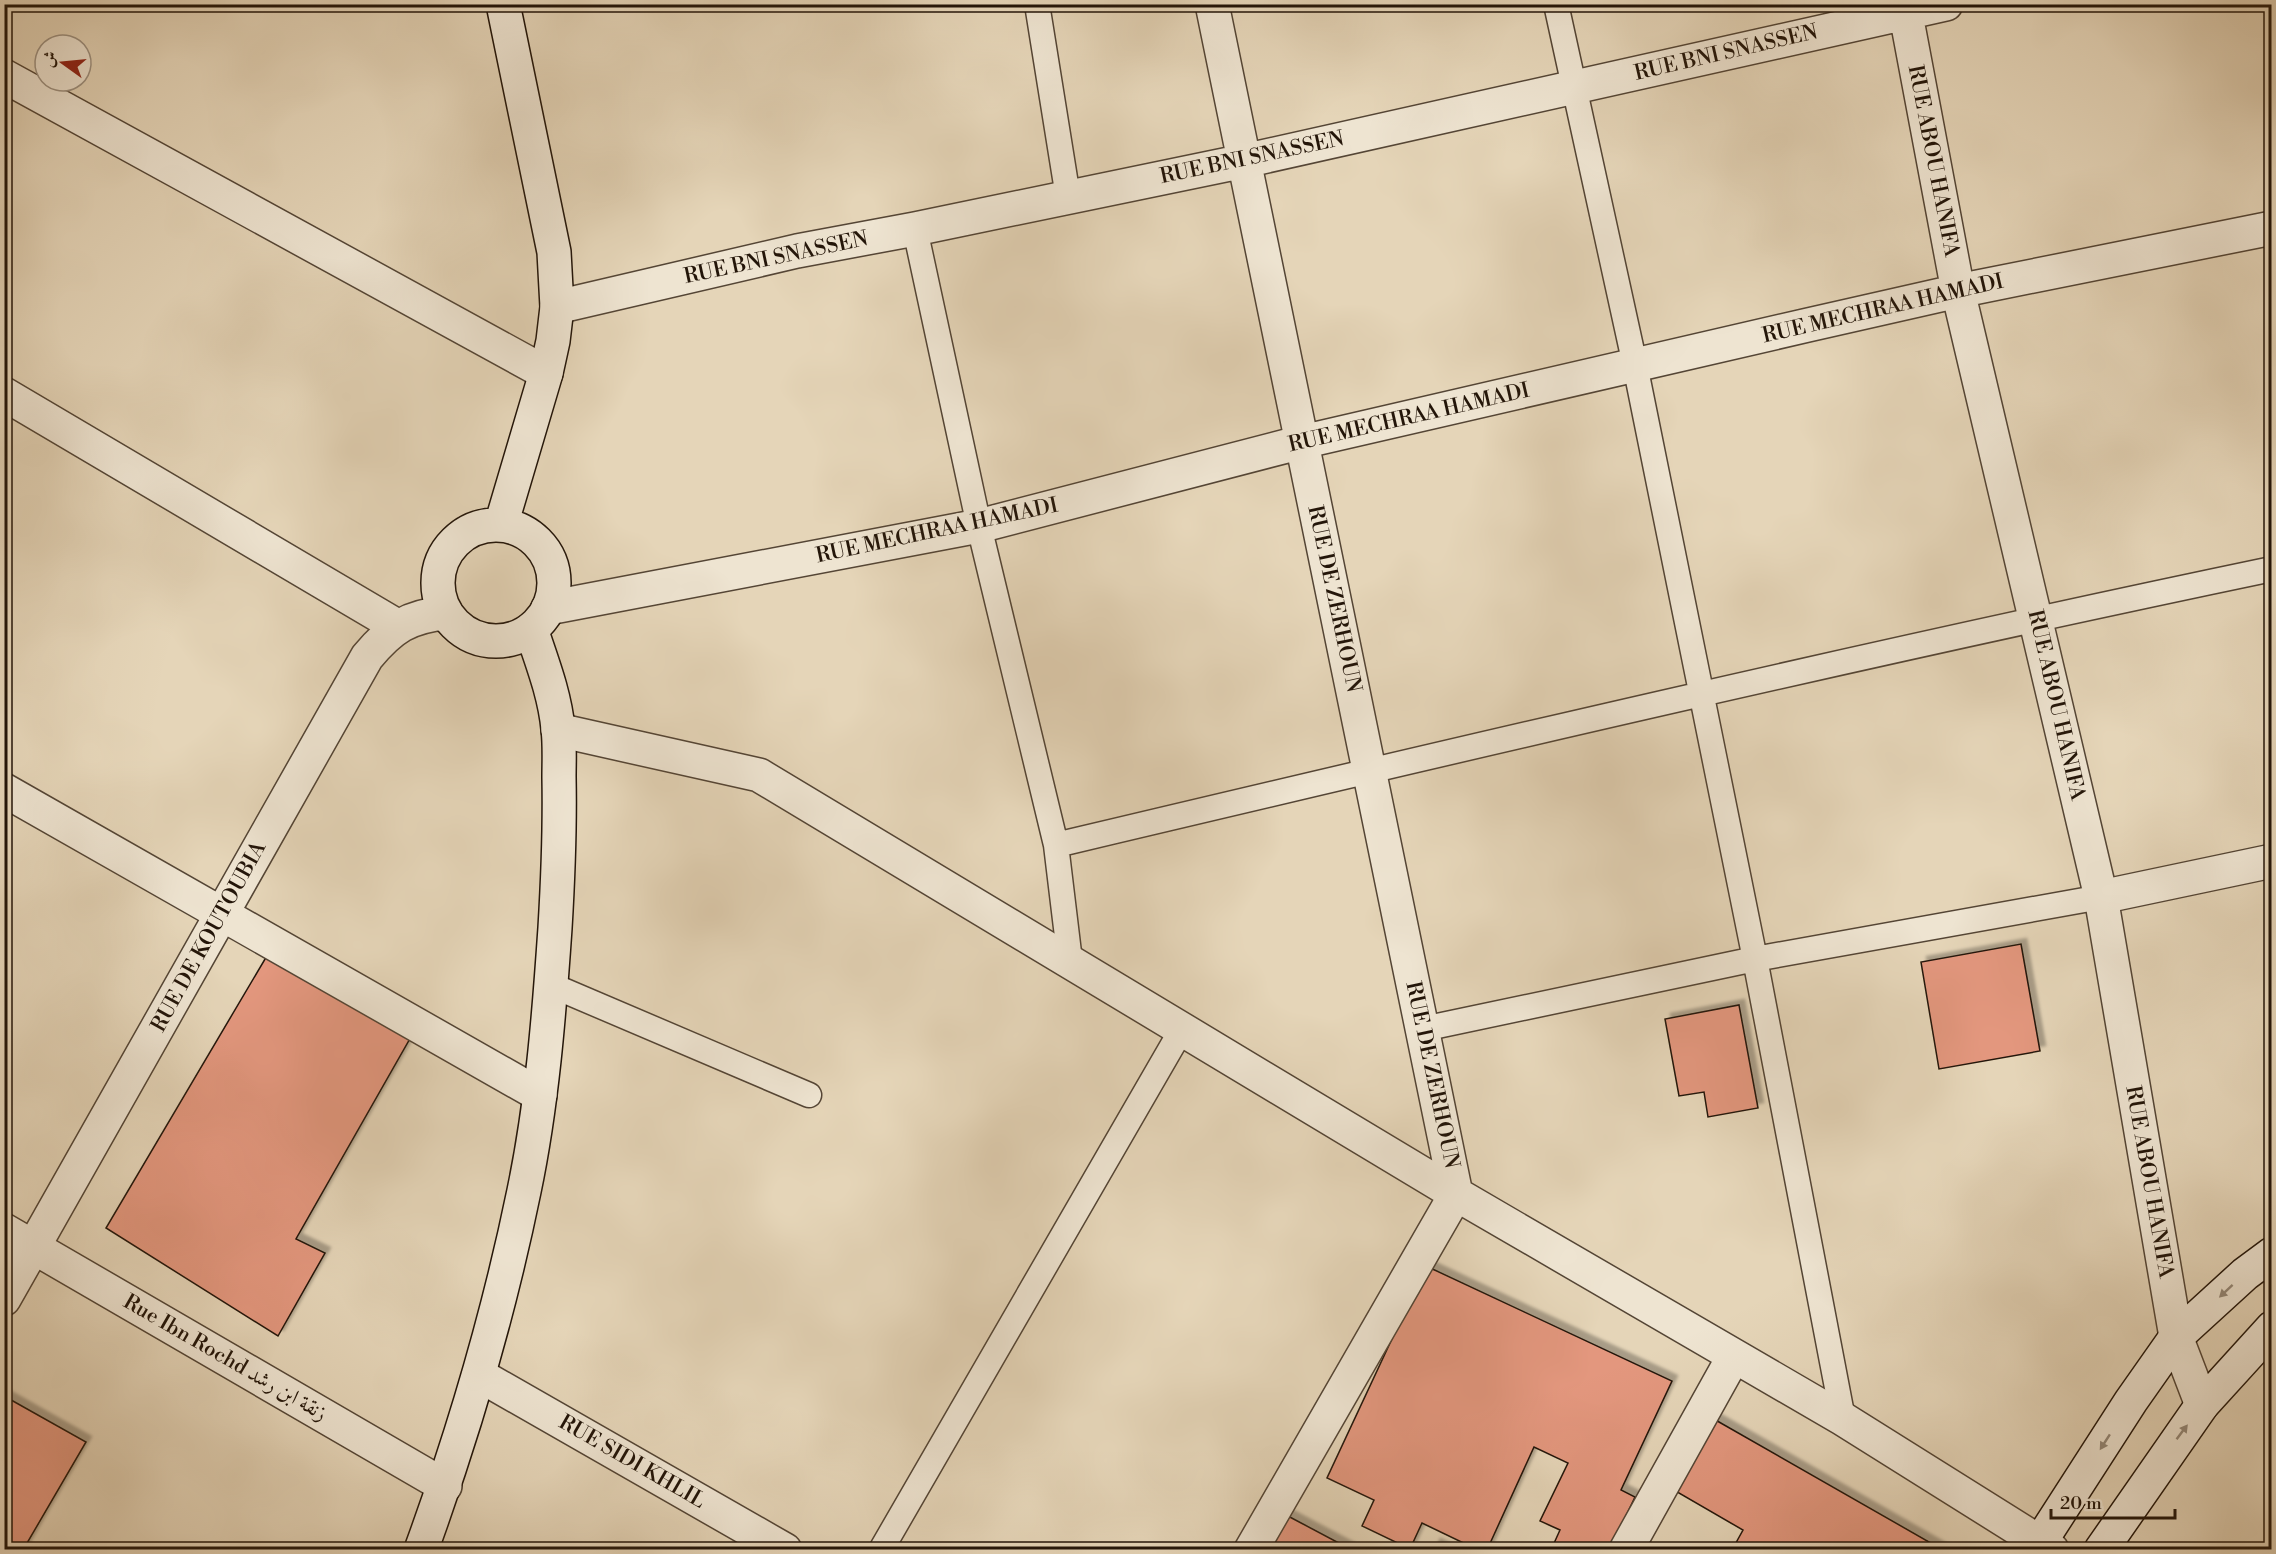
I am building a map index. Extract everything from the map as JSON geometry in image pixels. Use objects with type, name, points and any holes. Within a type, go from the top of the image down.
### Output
[{"type":"street","points":[[501,525],[546,373],[557,307],[554,252],[503,4]]},
{"type":"street","name":"RUE DE ZERHOUN","points":[[1212,4],[1456,1194]]},
{"type":"street","name":"RUE BNI SNASSEN","points":[[557,307],[797,251],[1244,161],[1573,87],[1904,8],[1946,4]]},
{"type":"street","name":"RUE ABOU HANIFA","points":[[1904,8],[1958,291],[2101,897],[2176,1337],[2202,1405]]},
{"type":"street","points":[[4,76],[546,373]]},
{"type":"street","name":"RUE MECHRAA HAMADI","points":[[539,619],[980,526],[1302,442],[1958,291],[2271,228]]},
{"type":"street","points":[[4,394],[397,626]]},
{"type":"street","points":[[501,525],[519,530],[535,540],[546,554],[553,572],[553,590],[539,619],[516,638],[500,641],[485,640],[456,626],[446,613],[439,596],[438,578],[443,560],[452,545],[466,533],[483,526],[501,525]]},
{"type":"street","name":"RUE DE KOUTOUBIA","points":[[4,1299],[367,657],[397,626],[412,618],[446,613]]},
{"type":"street","points":[[421,1550],[445,1486],[479,1375],[525,1189],[540,1095],[551,985],[560,815],[558,730],[539,619]]},
{"type":"street","points":[[558,730],[759,775],[1456,1194],[1843,1419],[2042,1547],[2131,1401],[2176,1337],[2245,1274],[2271,1254]]},
{"type":"street","points":[[4,790],[540,1095]]},
{"type":"street","points":[[2101,897],[2271,861]]},
{"type":"street","points":[[1251,1550],[1456,1194]]},
{"type":"street","name":"Rue Ibn Rochd زنقة ابن رشد","points":[[4,1230],[445,1486]]},
{"type":"street","points":[[2101,1550],[2202,1405],[2271,1328]]},
{"type":"street","points":[[1626,1550],[1734,1356]]},
{"type":"street","name":"RUE SIDI KHLIL","points":[[479,1375],[785,1550]]},
{"type":"lane","points":[[1037,4],[1068,197]]},
{"type":"lane","points":[[1556,4],[1635,365],[1755,959],[1843,1419]]},
{"type":"lane","points":[[915,229],[980,526],[1056,845],[1070,961]]},
{"type":"lane","points":[[1056,845],[1701,693],[2035,618],[2271,569]]},
{"type":"lane","points":[[1423,1029],[1755,959],[2101,897]]},
{"type":"lane","points":[[551,985],[809,1095]]},
{"type":"lane","points":[[882,1550],[1182,1029]]},
{"type":"building","points":[[2021,944],[2040,1051],[1939,1069],[1921,962]]},
{"type":"building","points":[[268,954],[412,1035],[296,1239],[325,1253],[278,1336],[106,1228]]},
{"type":"building","points":[[1739,1005],[1758,1108],[1708,1117],[1704,1092],[1679,1096],[1665,1019]]},
{"type":"building","points":[[1426,1266],[1672,1381],[1621,1490],[1635,1497],[1610,1550],[1551,1550],[1560,1530],[1540,1521],[1568,1463],[1534,1447],[1487,1550],[1478,1550],[1422,1523],[1410,1549],[1362,1526],[1374,1500],[1327,1478]]},
{"type":"building","points":[[4,1396],[86,1442],[23,1550],[4,1550]]},
{"type":"building","points":[[1712,1418],[1943,1550],[1732,1550],[1743,1530],[1672,1489]]},
{"type":"building","points":[[1286,1515],[1352,1550],[1268,1550]]},
{"type":"building","points":[[1435,1544],[1447,1550],[1432,1550]]}]
